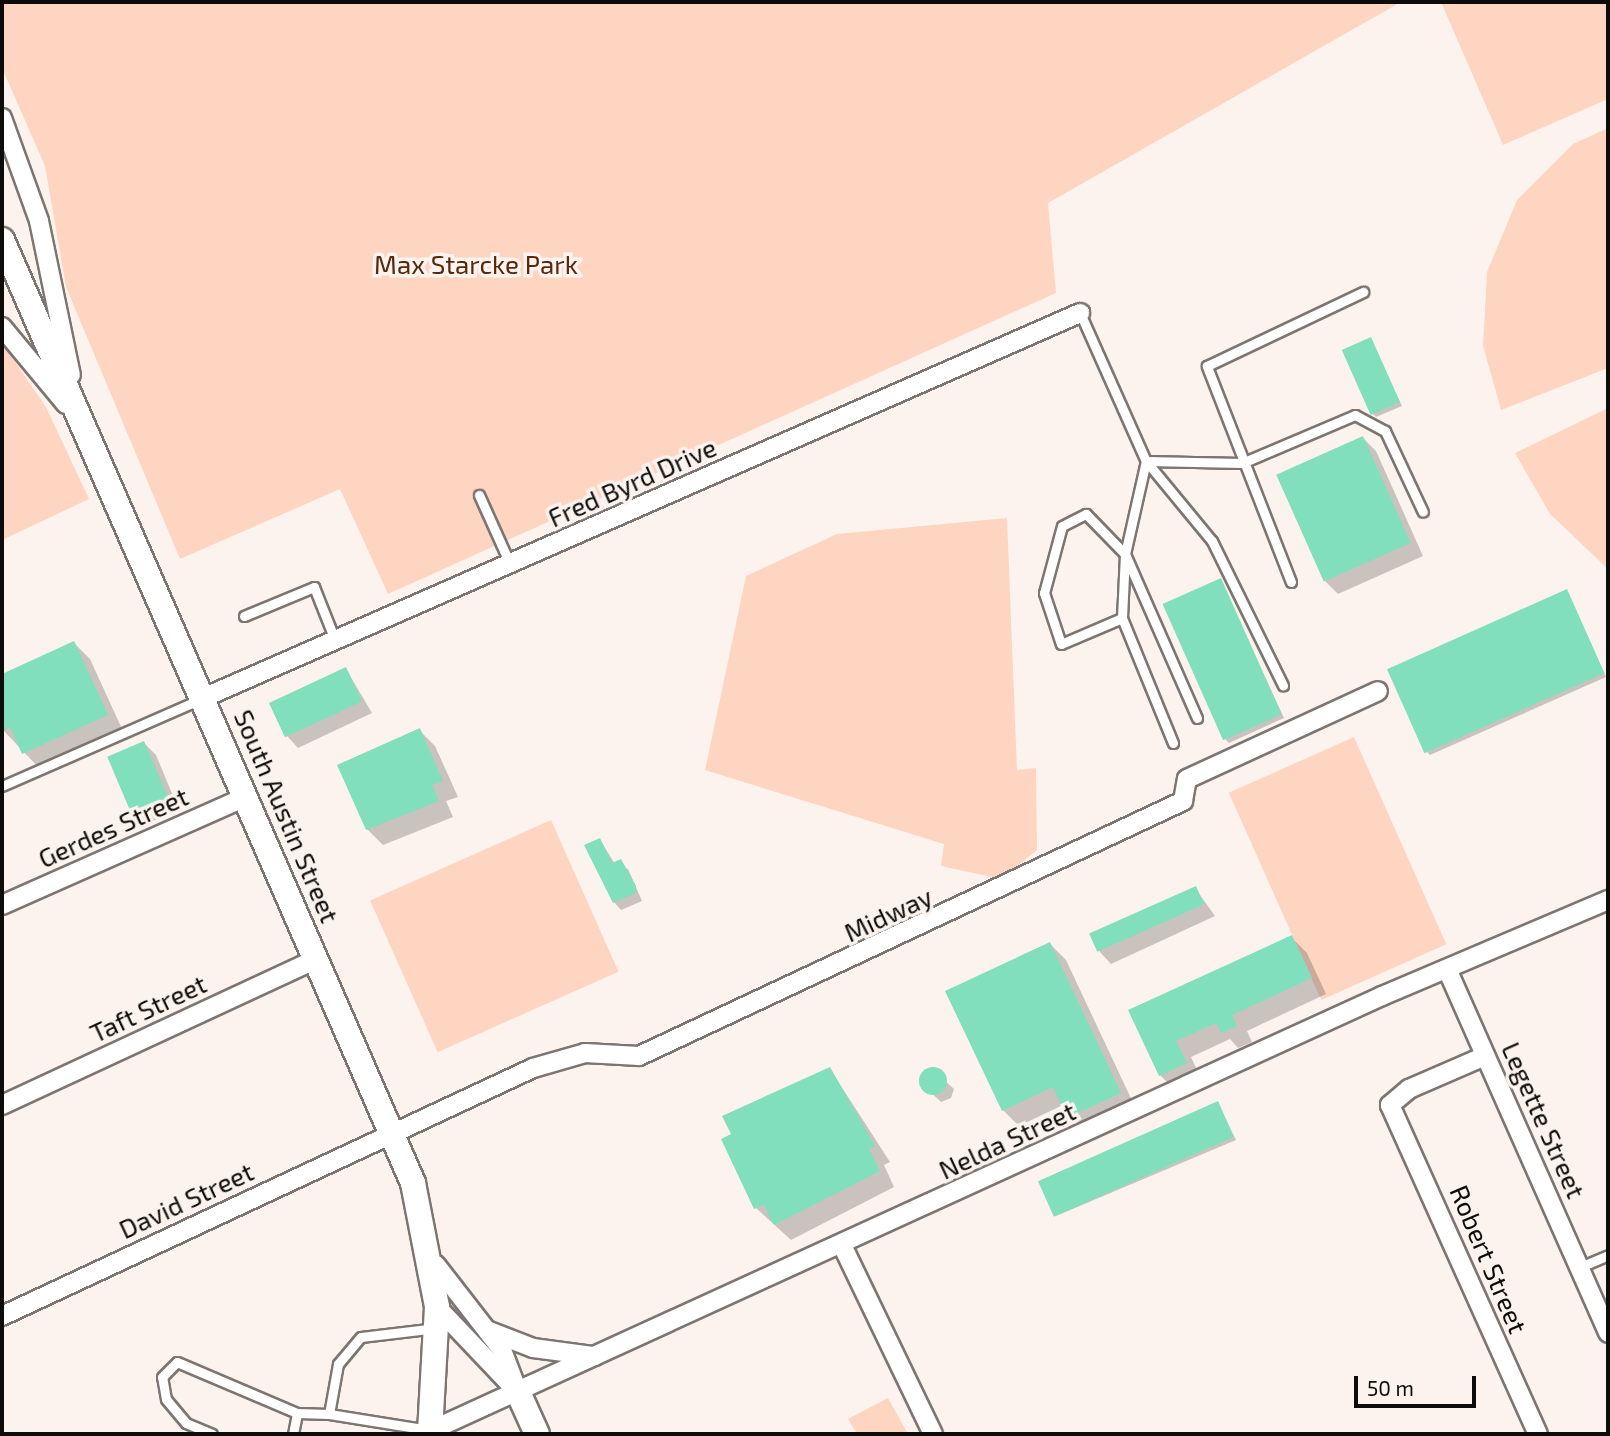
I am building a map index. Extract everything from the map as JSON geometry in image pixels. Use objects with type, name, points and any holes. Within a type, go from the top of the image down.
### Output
[{"type":"main road","name":"South Austin Street","points":[[2,240],[393,1132],[432,1259],[437,1317],[430,1432]]},
{"type":"main road","points":[[518,1392],[537,1434]]},
{"type":"street","points":[[2,122],[39,221],[86,429]]},
{"type":"street","name":"Fred Byrd Drive","points":[[203,698],[1080,313]]},
{"type":"street","points":[[2,327],[86,429]]},
{"type":"street","name":"Midway","points":[[393,1132],[569,1055],[639,1056],[1183,801],[1187,779],[1378,691]]},
{"type":"street","name":"Gerdes Street","points":[[2,905],[246,797]]},
{"type":"street","name":"Nelda Street","points":[[430,1432],[1447,969],[1608,900]]},
{"type":"street","name":"Taft Street","points":[[2,1105],[316,958]]},
{"type":"street","name":"Legette Street","points":[[1447,969],[1580,1267],[1602,1303],[1608,1332]]},
{"type":"street","name":"Robert Street","points":[[1485,1056],[1409,1089],[1390,1105],[1538,1434]]},
{"type":"street","name":"David Street","points":[[2,1317],[393,1132]]},
{"type":"street","points":[[842,1245],[933,1434]]},
{"type":"street","points":[[432,1259],[446,1286],[488,1330],[518,1392]]},
{"type":"street","points":[[437,1317],[518,1392]]},
{"type":"street","points":[[488,1330],[533,1348],[594,1356]]},
{"type":"lane","points":[[1291,582],[1242,463],[1208,366],[1363,292]]},
{"type":"lane","points":[[1080,313],[1146,461],[1212,541],[1283,685]]},
{"type":"lane","points":[[1146,461],[1242,463],[1356,415],[1385,431],[1423,512]]},
{"type":"lane","points":[[1146,461],[1125,554],[1122,618],[1173,743]]},
{"type":"lane","points":[[479,495],[510,564]]},
{"type":"lane","points":[[1122,618],[1061,644],[1044,593],[1062,526],[1086,514],[1125,554],[1198,718]]},
{"type":"lane","points":[[244,616],[314,587],[335,640]]},
{"type":"lane","points":[[2,786],[203,698]]},
{"type":"lane","points":[[1580,1267],[1608,1255]]},
{"type":"lane","points":[[330,1414],[338,1364],[361,1337],[437,1317]]},
{"type":"lane","points":[[212,1434],[186,1423],[166,1399],[162,1377],[177,1362],[297,1413],[330,1414],[430,1432]]},
{"type":"lane","points":[[293,1434],[297,1413]]},
{"type":"green space","name":"Max Starcke Park","points":[[2,2],[1401,2],[1048,203],[1056,293],[388,594],[340,489],[180,559],[66,287],[45,166],[2,68]]},
{"type":"green space","points":[[1441,2],[1608,2],[1608,99],[1503,145]]},
{"type":"green space","points":[[1608,128],[1608,368],[1501,410],[1483,346],[1487,272],[1517,200],[1573,144]]},
{"type":"green space","points":[[2,343],[46,407],[89,499],[2,540]]},
{"type":"green space","points":[[1608,408],[1608,569],[1550,514],[1515,453]]},
{"type":"green space","points":[[1007,518],[1017,770],[1036,768],[1037,850],[1001,879],[941,866],[944,844],[705,770],[746,576],[837,534]]},
{"type":"green space","points":[[1354,737],[1446,944],[1321,1000],[1229,793]]},
{"type":"green space","points":[[551,820],[619,972],[438,1052],[370,901]]},
{"type":"green space","points":[[888,1398],[908,1434],[857,1434],[848,1419]]},
{"type":"building","points":[[1371,337],[1400,402],[1371,415],[1342,350]]},
{"type":"building","points":[[1363,436],[1411,543],[1324,582],[1276,475]]},
{"type":"building","points":[[1221,578],[1282,714],[1223,740],[1163,604]]},
{"type":"building","points":[[1567,589],[1604,673],[1424,753],[1387,669]]},
{"type":"building","points":[[74,641],[108,715],[22,754],[10,727],[2,731],[2,674]]},
{"type":"building","points":[[346,667],[362,701],[285,737],[269,703]]},
{"type":"building","points":[[420,728],[443,781],[432,785],[439,801],[366,830],[337,765]]},
{"type":"building","points":[[144,741],[168,798],[131,814],[107,757]]},
{"type":"building","points":[[600,838],[612,863],[621,859],[636,886],[636,893],[613,903],[584,845]]},
{"type":"building","points":[[1196,886],[1204,904],[1097,952],[1089,934]]},
{"type":"building","points":[[1292,935],[1312,978],[1232,1015],[1237,1026],[1221,1033],[1216,1023],[1176,1041],[1187,1063],[1159,1076],[1128,1010]]},
{"type":"building","points":[[1050,942],[1121,1093],[1067,1118],[1053,1087],[1002,1111],[945,991]]},
{"type":"building","points":[[830,1067],[875,1146],[869,1149],[880,1171],[774,1225],[764,1205],[754,1209],[721,1139],[731,1134],[722,1116]]},
{"type":"building","points":[[933,1067],[943,1071],[947,1081],[943,1091],[933,1095],[923,1091],[919,1081],[923,1071]]},
{"type":"building","points":[[1218,1101],[1234,1137],[1054,1217],[1038,1181]]}]
